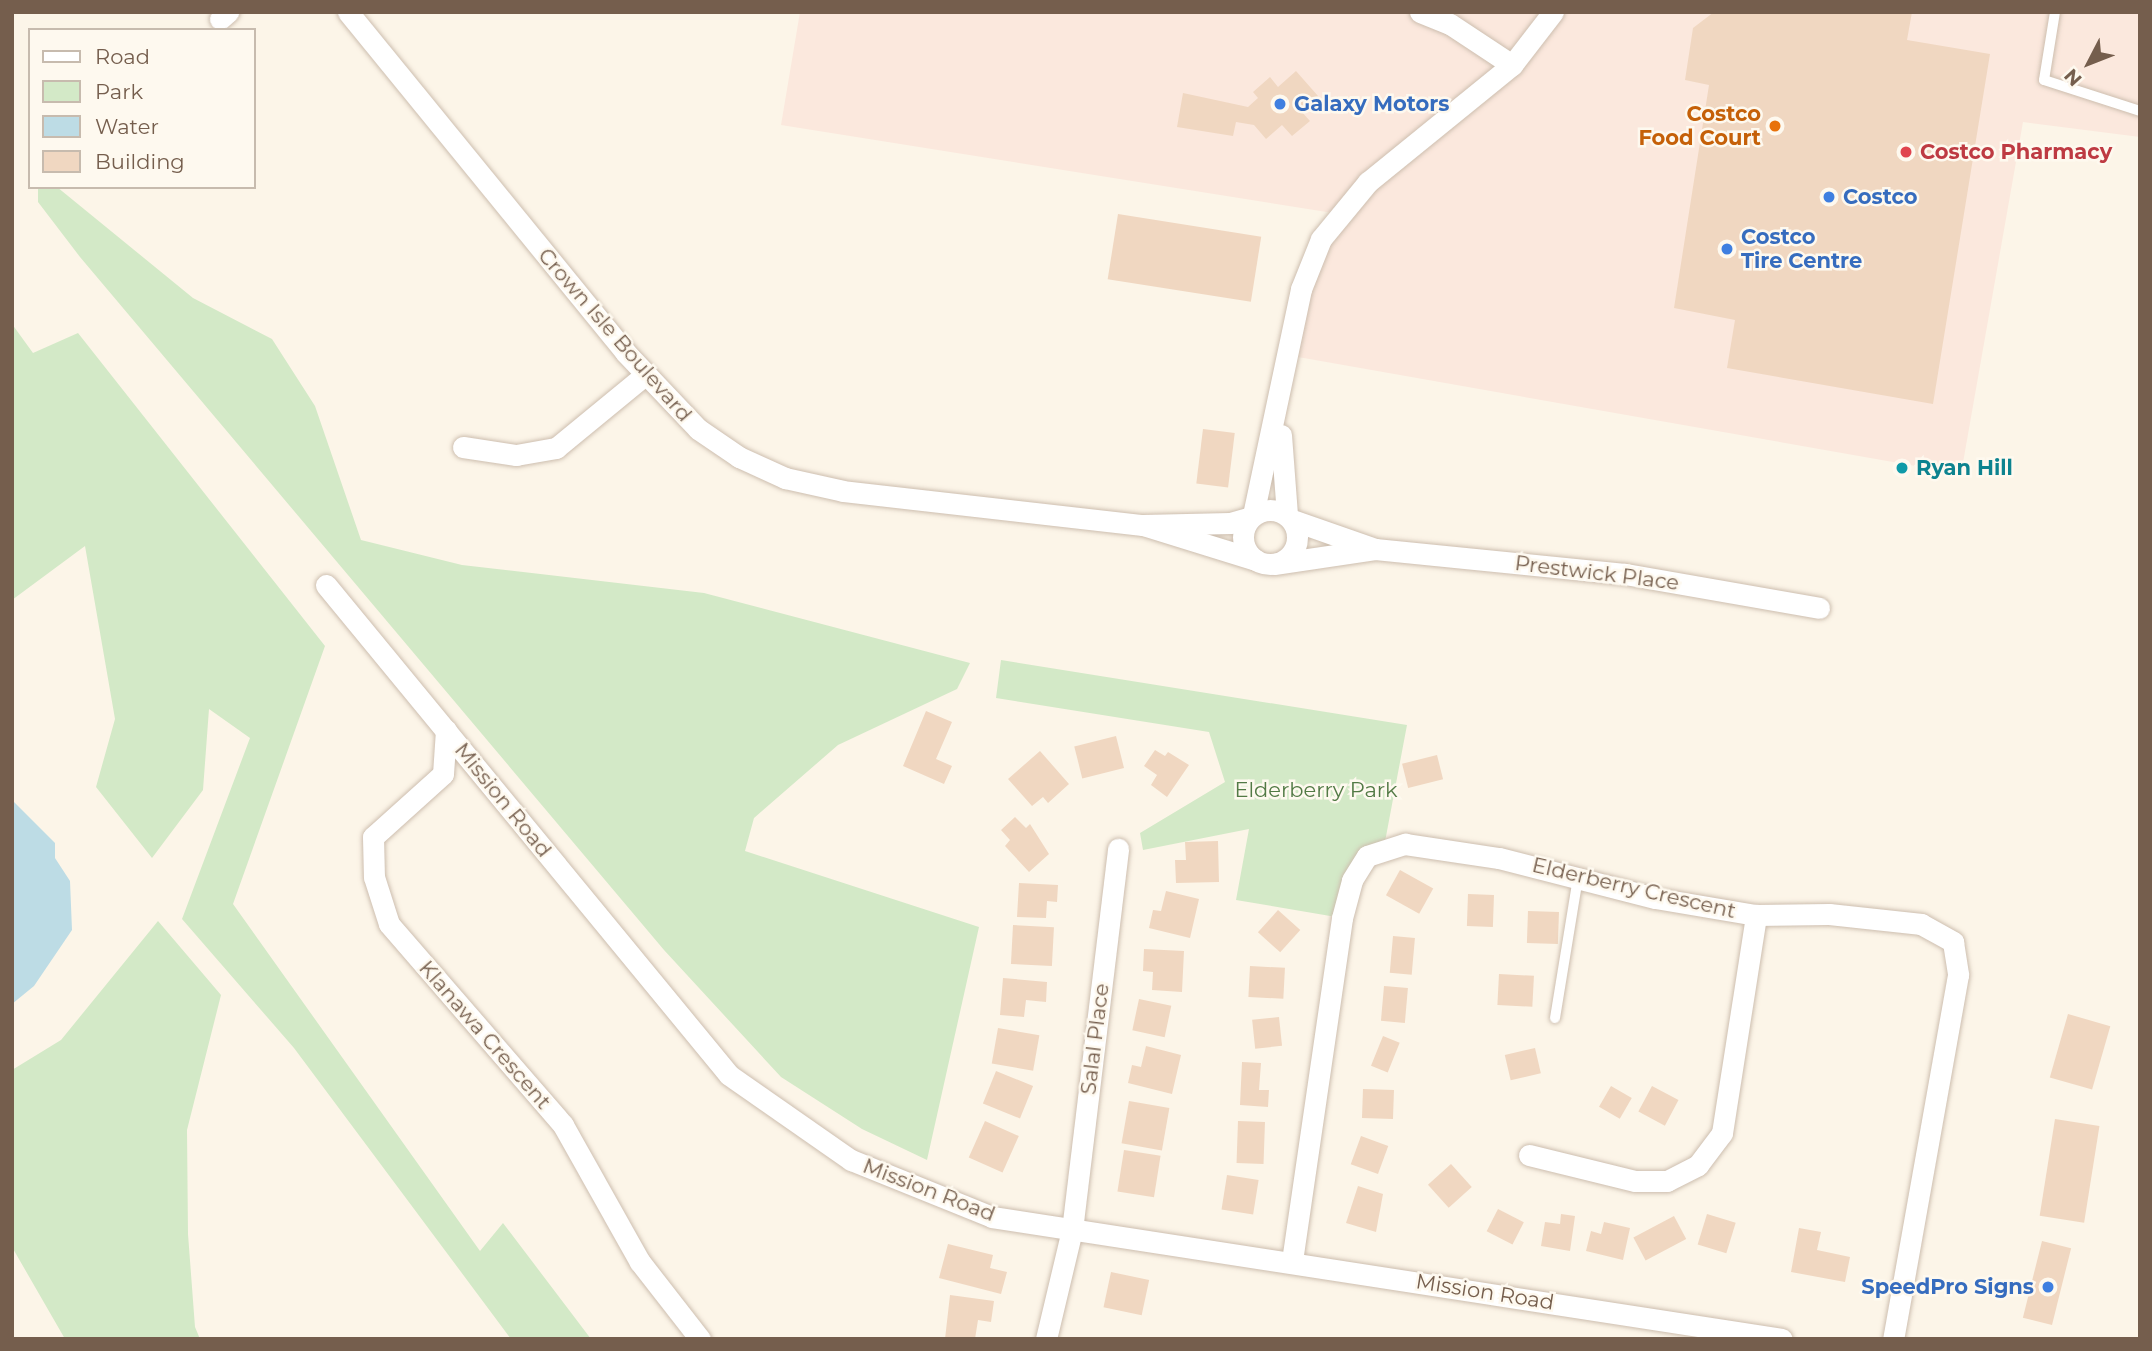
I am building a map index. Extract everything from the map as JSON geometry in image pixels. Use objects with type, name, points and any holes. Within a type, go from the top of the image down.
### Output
[{"type":"street","name":"Crown Isle Boulevard","points":[[348,12],[645,375],[698,429],[739,457],[785,478],[902,499],[1143,525],[1230,523],[1252,516]]},
{"type":"street","points":[[1420,12],[1450,24],[1512,65]]},
{"type":"street","points":[[1282,391],[1290,518],[1296,547],[1265,562],[1243,542],[1252,516],[1282,391],[1301,289],[1321,239],[1368,182],[1512,65],[1553,12]]},
{"type":"street","points":[[463,447],[516,455],[556,448],[645,375]]},
{"type":"street","points":[[1252,516],[1270,509],[1290,518]]},
{"type":"street","name":"Prestwick Place","points":[[1290,518],[1375,549]]},
{"type":"street","name":"Crown Isle Boulevard","points":[[1143,525],[1265,562]]},
{"type":"street","name":"Prestwick Place","points":[[1265,562],[1375,549],[1625,574],[1819,608]]},
{"type":"street","name":"Mission Road","points":[[326,584],[729,1075],[851,1160],[911,1187],[992,1217],[1292,1261],[1782,1339]]},
{"type":"street","name":"Klanawa Crescent","points":[[446,730],[443,774],[373,837],[374,877],[389,924],[563,1125],[640,1262],[700,1339]]},
{"type":"street","name":"Elderberry Crescent","points":[[1292,1261],[1342,918],[1352,880],[1367,856],[1384,846],[1405,844],[1499,858],[1655,898],[1756,915],[1829,914],[1921,924],[1953,942],[1958,975],[1893,1339]]},
{"type":"street","name":"Salal Place","points":[[1072,1230],[1118,849]]},
{"type":"street","points":[[1529,1155],[1635,1181],[1667,1181],[1698,1165],[1722,1133],[1756,915]]},
{"type":"street","points":[[1046,1339],[1072,1230]]},
{"type":"lane","points":[[2055,12],[2044,79],[2140,111]]},
{"type":"lane","points":[[1555,1018],[1578,877]]},
{"type":"shaded area","points":[[800,12],[2140,12],[2140,137],[2023,122],[1961,474],[1298,357],[1308,296],[1330,243],[1352,216],[781,125]]},
{"type":"green space","points":[[38,189],[59,189],[193,298],[272,339],[315,406],[361,540],[462,565],[704,593],[970,663],[957,689],[838,745],[754,818],[745,851],[979,927],[927,1160],[862,1129],[781,1077],[664,950],[80,257],[38,202]]},
{"type":"green space","points":[[12,324],[33,353],[78,333],[325,646],[233,904],[480,1251],[503,1223],[591,1339],[511,1339],[294,1048],[182,919],[250,738],[209,709],[203,790],[152,858],[96,787],[115,719],[85,546],[12,600]]},
{"type":"green space","name":"Elderberry Park","points":[[1001,660],[1407,725],[1384,847],[1342,918],[1236,900],[1249,829],[1143,850],[1140,833],[1225,782],[1209,732],[996,698]]},
{"type":"green space","points":[[158,921],[221,995],[187,1130],[188,1234],[195,1327],[200,1339],[65,1339],[12,1247],[12,1070],[61,1040]]},
{"type":"water","points":[[12,800],[55,843],[55,858],[70,881],[72,930],[34,986],[12,1004]]},
{"type":"building","name":"Costco","points":[[1714,12],[1912,12],[1907,40],[1990,54],[1933,404],[1727,368],[1735,320],[1674,308],[1709,85],[1685,80],[1693,28]]},
{"type":"building","name":"Galaxy Motors","points":[[1296,71],[1318,96],[1301,111],[1310,121],[1292,136],[1282,125],[1266,139],[1254,125],[1236,122],[1233,136],[1177,127],[1183,93],[1248,107],[1258,98],[1253,92],[1270,77],[1278,87]]},
{"type":"building","points":[[1118,214],[1261,237],[1251,302],[1108,279]]},
{"type":"building","points":[[1203,429],[1235,433],[1228,487],[1196,484]]},
{"type":"building","points":[[926,711],[952,722],[936,759],[952,766],[944,784],[903,766]]},
{"type":"building","points":[[1116,736],[1124,768],[1082,778],[1074,746]]},
{"type":"building","points":[[1155,750],[1165,756],[1168,752],[1189,765],[1167,797],[1151,785],[1157,775],[1144,766]]},
{"type":"building","points":[[1040,751],[1069,784],[1048,803],[1043,797],[1032,806],[1008,779]]},
{"type":"building","points":[[1437,755],[1443,779],[1408,788],[1402,764]]},
{"type":"building","points":[[1015,817],[1026,828],[1030,824],[1049,854],[1029,872],[1005,846],[1010,840],[1001,830]]},
{"type":"building","points":[[1218,841],[1219,882],[1176,883],[1175,860],[1186,860],[1185,842]]},
{"type":"building","points":[[1400,870],[1433,888],[1419,914],[1386,895]]},
{"type":"building","points":[[1019,883],[1058,885],[1057,902],[1047,901],[1046,918],[1017,917]]},
{"type":"building","points":[[1166,891],[1199,899],[1190,938],[1149,928],[1153,910],[1161,911]]},
{"type":"building","points":[[1468,894],[1494,895],[1493,927],[1467,926]]},
{"type":"building","points":[[1278,910],[1300,930],[1280,952],[1258,932]]},
{"type":"building","points":[[1528,911],[1559,912],[1558,944],[1527,943]]},
{"type":"building","points":[[1013,925],[1054,927],[1052,966],[1011,964]]},
{"type":"building","points":[[1393,936],[1415,938],[1412,975],[1390,973]]},
{"type":"building","points":[[1144,949],[1184,951],[1182,992],[1152,990],[1153,972],[1143,971]]},
{"type":"building","points":[[1250,966],[1285,968],[1283,999],[1248,997]]},
{"type":"building","points":[[1499,974],[1534,976],[1532,1007],[1497,1005]]},
{"type":"building","points":[[1003,978],[1047,982],[1046,1002],[1026,1000],[1024,1017],[1000,1015]]},
{"type":"building","points":[[1384,986],[1408,988],[1405,1023],[1381,1021]]},
{"type":"building","points":[[1139,999],[1171,1006],[1165,1037],[1132,1030]]},
{"type":"building","points":[[2068,1014],[2110,1026],[2092,1090],[2050,1077]]},
{"type":"building","points":[[1279,1017],[1282,1046],[1255,1049],[1252,1020]]},
{"type":"building","points":[[998,1028],[1039,1035],[1033,1071],[992,1063]]},
{"type":"building","points":[[1383,1036],[1400,1043],[1388,1072],[1371,1066]]},
{"type":"building","points":[[1146,1046],[1181,1055],[1172,1094],[1128,1083],[1132,1065],[1141,1067]]},
{"type":"building","points":[[1535,1048],[1541,1073],[1511,1080],[1505,1055]]},
{"type":"building","points":[[1242,1062],[1261,1063],[1259,1090],[1269,1090],[1268,1107],[1240,1105]]},
{"type":"building","points":[[996,1071],[1033,1086],[1020,1118],[983,1103]]},
{"type":"building","points":[[1611,1086],[1632,1098],[1620,1119],[1599,1107]]},
{"type":"building","points":[[1652,1086],[1678,1100],[1665,1126],[1638,1112]]},
{"type":"building","points":[[1363,1089],[1394,1090],[1393,1119],[1362,1118]]},
{"type":"building","points":[[1129,1101],[1169,1108],[1162,1150],[1122,1143]]},
{"type":"building","points":[[2055,1119],[2099,1126],[2084,1223],[2040,1216]]},
{"type":"building","points":[[985,1121],[1019,1136],[1003,1173],[969,1158]]},
{"type":"building","points":[[1238,1121],[1265,1122],[1264,1164],[1237,1163]]},
{"type":"building","points":[[1361,1136],[1388,1146],[1378,1174],[1351,1164]]},
{"type":"building","points":[[1124,1150],[1161,1156],[1154,1197],[1117,1191]]},
{"type":"building","points":[[1451,1164],[1472,1187],[1449,1208],[1428,1185]]},
{"type":"building","points":[[1227,1175],[1259,1180],[1253,1215],[1222,1210]]},
{"type":"building","points":[[1358,1186],[1383,1194],[1376,1232],[1346,1223]]},
{"type":"building","points":[[1498,1209],[1524,1222],[1512,1244],[1487,1231]]},
{"type":"building","points":[[1561,1214],[1575,1216],[1570,1251],[1541,1246],[1545,1222],[1560,1224]]},
{"type":"building","points":[[1707,1214],[1736,1223],[1726,1253],[1698,1245]]},
{"type":"building","points":[[1674,1216],[1686,1239],[1646,1261],[1633,1238]]},
{"type":"building","points":[[1604,1222],[1630,1228],[1623,1260],[1586,1251],[1591,1231],[1601,1234]]},
{"type":"building","points":[[1799,1228],[1821,1232],[1817,1250],[1850,1257],[1845,1282],[1791,1272]]},
{"type":"building","points":[[2042,1241],[2071,1248],[2052,1325],[2023,1318]]},
{"type":"building","points":[[948,1244],[993,1255],[990,1268],[1007,1272],[1001,1294],[939,1278]]},
{"type":"building","points":[[1111,1272],[1149,1280],[1142,1315],[1104,1307]]},
{"type":"building","points":[[950,1295],[994,1301],[991,1322],[978,1320],[975,1339],[945,1339]]},
{"type":"place","name":"Galaxy Motors","points":[[1280,104]]},
{"type":"place","name":"Costco Food Court","points":[[1775,126]]},
{"type":"place","name":"Costco Pharmacy","points":[[1906,152]]},
{"type":"place","name":"Costco","points":[[1829,197]]},
{"type":"place","name":"Costco Tire Centre","points":[[1727,249]]},
{"type":"place","name":"Ryan Hill","points":[[1902,468]]},
{"type":"place","name":"SpeedPro Signs","points":[[2048,1287]]}]
